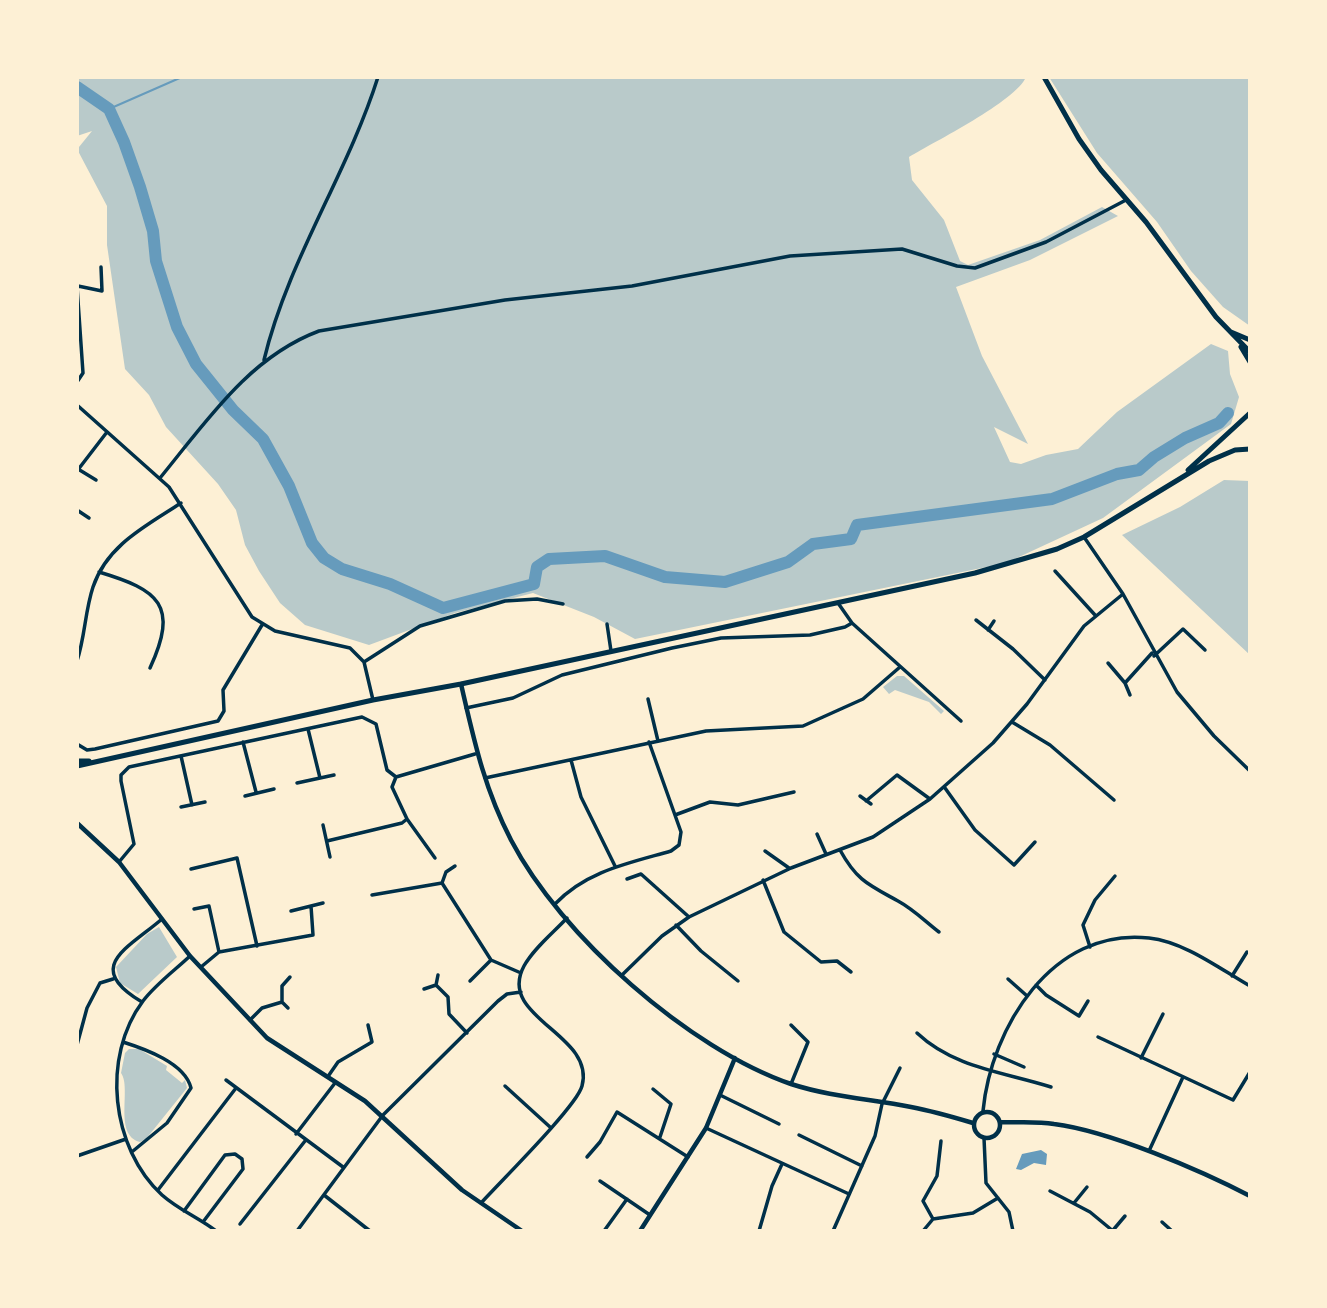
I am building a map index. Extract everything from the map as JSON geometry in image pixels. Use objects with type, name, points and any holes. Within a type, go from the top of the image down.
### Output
[{"type":"main road","points":[[1044,77],[1079,139],[1228,330],[1250,352]]},
{"type":"main road","points":[[1228,330],[1250,340]]},
{"type":"main road","points":[[1240,344],[1250,362]]},
{"type":"main road","points":[[1181,477],[1250,413]]},
{"type":"main road","points":[[77,766],[373,700],[461,684],[975,573],[1057,549],[1084,537],[1223,454],[1250,449]]},
{"type":"main road","points":[[77,761],[96,761]]},
{"type":"street","points":[[264,361],[274,320],[295,266],[348,160],[378,77]]},
{"type":"street","points":[[160,478],[217,408],[264,361],[293,341],[337,327],[527,297],[632,286],[768,258],[885,248],[914,251],[957,266],[975,268],[1046,242],[1126,200]]},
{"type":"street","points":[[77,382],[83,373],[77,286],[102,291],[101,267]]},
{"type":"street","points":[[77,405],[160,478],[181,503],[235,592],[262,625],[350,648],[363,662],[373,700]]},
{"type":"street","points":[[96,480],[78,470],[107,432]]},
{"type":"street","points":[[77,661],[99,572],[123,542],[181,503]]},
{"type":"street","points":[[77,510],[89,518]]},
{"type":"street","points":[[1084,537],[1123,594],[1154,655],[1194,715],[1250,771]]},
{"type":"street","points":[[1055,571],[1095,615]]},
{"type":"street","points":[[99,572],[149,591],[160,604],[164,621],[159,649],[150,668]]},
{"type":"street","points":[[622,975],[688,917],[790,868],[886,830],[945,788],[1012,722],[1073,639],[1095,615],[1123,594]]},
{"type":"street","points":[[363,662],[420,626],[505,601],[537,599],[563,604]]},
{"type":"street","points":[[838,603],[852,623],[961,721]]},
{"type":"street","points":[[976,620],[1045,680]]},
{"type":"street","points":[[988,630],[994,621]]},
{"type":"street","points":[[466,708],[513,698],[562,675],[662,650],[721,638],[810,635],[852,623]]},
{"type":"street","points":[[607,624],[611,651]]},
{"type":"street","points":[[77,744],[87,750],[94,749],[218,721],[224,711],[223,690],[262,625]]},
{"type":"street","points":[[1125,682],[1184,629],[1205,650]]},
{"type":"street","points":[[1108,663],[1125,682],[1130,695]]},
{"type":"street","points":[[483,779],[706,731],[803,726],[863,699],[900,667]]},
{"type":"street","points":[[461,684],[475,754],[483,779],[512,842],[555,904],[622,975],[679,1022],[735,1058],[791,1084],[838,1097],[909,1106],[973,1123]]},
{"type":"street","points":[[648,699],[658,741]]},
{"type":"street","points":[[119,862],[134,844],[121,775],[129,767],[307,728],[367,718],[376,724],[387,770],[396,777]]},
{"type":"street","points":[[1012,722],[1050,745],[1114,800]]},
{"type":"street","points":[[307,728],[320,778]]},
{"type":"street","points":[[243,742],[256,792]]},
{"type":"street","points":[[555,904],[572,887],[615,866],[675,848],[681,836],[649,742]]},
{"type":"street","points":[[396,777],[475,754]]},
{"type":"street","points":[[181,756],[192,805]]},
{"type":"street","points":[[572,760],[581,797],[615,866]]},
{"type":"street","points":[[297,783],[334,775]]},
{"type":"street","points":[[866,801],[897,775],[930,799]]},
{"type":"street","points":[[396,777],[393,787],[407,819],[435,858]]},
{"type":"street","points":[[945,788],[975,830],[1014,866],[1035,842]]},
{"type":"street","points":[[245,796],[274,789]]},
{"type":"street","points":[[675,815],[710,802],[738,804],[794,792]]},
{"type":"street","points":[[860,796],[871,804]]},
{"type":"street","points":[[181,807],[205,802]]},
{"type":"street","points":[[327,841],[402,823],[407,819]]},
{"type":"street","points":[[77,823],[119,862],[200,968],[278,1047],[329,1075],[383,1115],[480,1204],[519,1230]]},
{"type":"street","points":[[323,825],[330,857]]},
{"type":"street","points":[[817,834],[827,855]]},
{"type":"street","points":[[840,850],[852,872],[871,888],[900,902],[939,932]]},
{"type":"street","points":[[765,851],[790,868]]},
{"type":"street","points":[[191,869],[237,859],[257,946]]},
{"type":"street","points":[[442,883],[446,872],[455,866]]},
{"type":"street","points":[[627,879],[641,874],[688,917]]},
{"type":"street","points":[[1090,947],[1083,925],[1095,900],[1115,876]]},
{"type":"street","points":[[763,880],[784,932],[821,962],[837,961],[851,972]]},
{"type":"street","points":[[372,895],[442,883]]},
{"type":"street","points":[[442,883],[491,960],[521,973]]},
{"type":"street","points":[[291,911],[323,903]]},
{"type":"street","points":[[194,909],[209,906],[219,953]]},
{"type":"street","points":[[200,968],[219,953],[313,935],[311,906]]},
{"type":"street","points":[[480,1204],[579,1095],[583,1083],[581,1062],[576,1052],[531,1011],[521,992],[521,973],[530,957],[567,918]]},
{"type":"street","points":[[142,1002],[124,991],[113,979],[113,965],[121,954],[162,919]]},
{"type":"street","points":[[676,925],[701,951],[738,981]]},
{"type":"street","points":[[973,1123],[983,1111],[994,1054],[1014,1013],[1036,985],[1090,947],[1122,938],[1151,938],[1179,947],[1250,986]]},
{"type":"street","points":[[1232,976],[1247,952]]},
{"type":"street","points":[[190,956],[142,1002],[123,1042],[117,1086],[126,1139],[158,1190],[184,1211],[216,1231]]},
{"type":"street","points":[[470,981],[491,960]]},
{"type":"street","points":[[436,985],[438,975]]},
{"type":"street","points":[[288,1008],[282,1002],[282,986],[289,977]]},
{"type":"street","points":[[77,1045],[87,1008],[100,983],[113,979]]},
{"type":"street","points":[[1008,979],[1026,995]]},
{"type":"street","points":[[436,985],[450,995],[448,1014],[467,1033]]},
{"type":"street","points":[[425,989],[436,985]]},
{"type":"street","points":[[1036,985],[1046,995],[1079,1016],[1088,1001]]},
{"type":"street","points":[[297,1231],[383,1115],[507,994],[521,992]]},
{"type":"street","points":[[250,1020],[262,1008],[282,1002]]},
{"type":"street","points":[[1141,1058],[1163,1014]]},
{"type":"street","points":[[329,1075],[338,1062],[372,1042],[368,1024]]},
{"type":"street","points":[[791,1025],[808,1042],[791,1084]]},
{"type":"street","points":[[917,1033],[943,1055],[1051,1087]]},
{"type":"street","points":[[1098,1037],[1233,1100],[1250,1072]]},
{"type":"street","points":[[123,1042],[164,1059],[183,1073],[191,1088],[167,1123],[132,1151]]},
{"type":"street","points":[[994,1054],[1024,1067]]},
{"type":"street","points":[[640,1231],[706,1128],[735,1058]]},
{"type":"street","points":[[833,1231],[875,1136],[882,1104],[900,1068]]},
{"type":"street","points":[[1149,1153],[1183,1077]]},
{"type":"street","points":[[226,1080],[343,1167]]},
{"type":"street","points":[[296,1134],[337,1081]]},
{"type":"street","points":[[505,1086],[550,1127]]},
{"type":"street","points":[[158,1190],[236,1088]]},
{"type":"street","points":[[653,1089],[671,1104],[660,1137]]},
{"type":"street","points":[[720,1095],[779,1124]]},
{"type":"street","points":[[983,1111],[995,1114],[1000,1122],[998,1132],[984,1138]]},
{"type":"street","points":[[587,1157],[600,1142],[617,1112],[688,1157]]},
{"type":"street","points":[[1000,1122],[1053,1124],[1149,1153],[1250,1196]]},
{"type":"street","points":[[973,1123],[975,1131],[984,1138],[986,1183],[1009,1212],[1013,1231]]},
{"type":"street","points":[[706,1128],[849,1194]]},
{"type":"street","points":[[799,1135],[862,1166]]},
{"type":"street","points":[[77,1156],[126,1139]]},
{"type":"street","points":[[240,1224],[305,1141]]},
{"type":"street","points":[[933,1219],[923,1201],[937,1176],[941,1141]]},
{"type":"street","points":[[184,1211],[225,1155],[235,1154],[242,1160],[243,1169],[203,1222]]},
{"type":"street","points":[[759,1231],[772,1186],[782,1163]]},
{"type":"street","points":[[600,1181],[650,1214]]},
{"type":"street","points":[[1074,1203],[1087,1187]]},
{"type":"street","points":[[1050,1191],[1074,1203],[1114,1230],[1125,1216]]},
{"type":"street","points":[[324,1195],[370,1231]]},
{"type":"street","points":[[604,1231],[627,1198]]},
{"type":"street","points":[[923,1231],[933,1219],[973,1213],[998,1198]]},
{"type":"street","points":[[1161,1222],[1172,1231]]},
{"type":"shaded area","points":[[77,77],[1026,77],[1007,98],[991,109],[909,157],[912,180],[944,220],[960,261],[968,265],[1040,240],[1102,207],[1118,216],[1030,260],[956,287],[982,356],[1028,444],[994,427],[1010,462],[1021,464],[1046,455],[1078,449],[1117,412],[1211,344],[1228,351],[1230,374],[1239,397],[1231,424],[1103,518],[1006,563],[635,639],[594,617],[533,593],[455,613],[369,645],[305,625],[280,603],[245,545],[236,510],[218,484],[166,427],[149,395],[125,369],[107,245],[107,206],[77,149],[77,144],[79,147],[92,131],[77,136]]},
{"type":"shaded area","points":[[1049,77],[1250,77],[1250,326],[1223,307],[1191,271],[1157,222],[1097,153]]},
{"type":"shaded area","points":[[1224,480],[1250,481],[1250,655],[1122,535],[1180,507]]},
{"type":"shaded area","points":[[897,676],[904,676],[944,711],[941,714],[929,702],[895,690],[889,694],[883,687]]},
{"type":"shaded area","points":[[159,927],[177,957],[138,994],[120,983],[116,967],[147,934]]},
{"type":"shaded area","points":[[129,1049],[139,1049],[167,1066],[166,1070],[182,1083],[185,1080],[187,1088],[146,1139],[140,1142],[132,1138],[125,1121],[125,1089],[121,1073],[125,1053]]},
{"type":"water","points":[[1041,1150],[1047,1154],[1046,1165],[1034,1163],[1021,1170],[1016,1169],[1022,1154]]},
{"type":"waterway","points":[[109,109],[182,77]]},
{"type":"waterway","points":[[77,87],[109,109],[124,142],[153,231],[156,261],[177,327],[196,364],[233,410],[263,439],[289,486],[312,543],[324,558],[342,569],[390,584],[443,608],[534,584],[537,567],[549,559],[605,556],[665,577],[725,582],[788,562],[813,544],[851,539],[857,525],[1052,499],[1117,474],[1139,470],[1154,457],[1185,438],[1219,423],[1228,413]]}]
